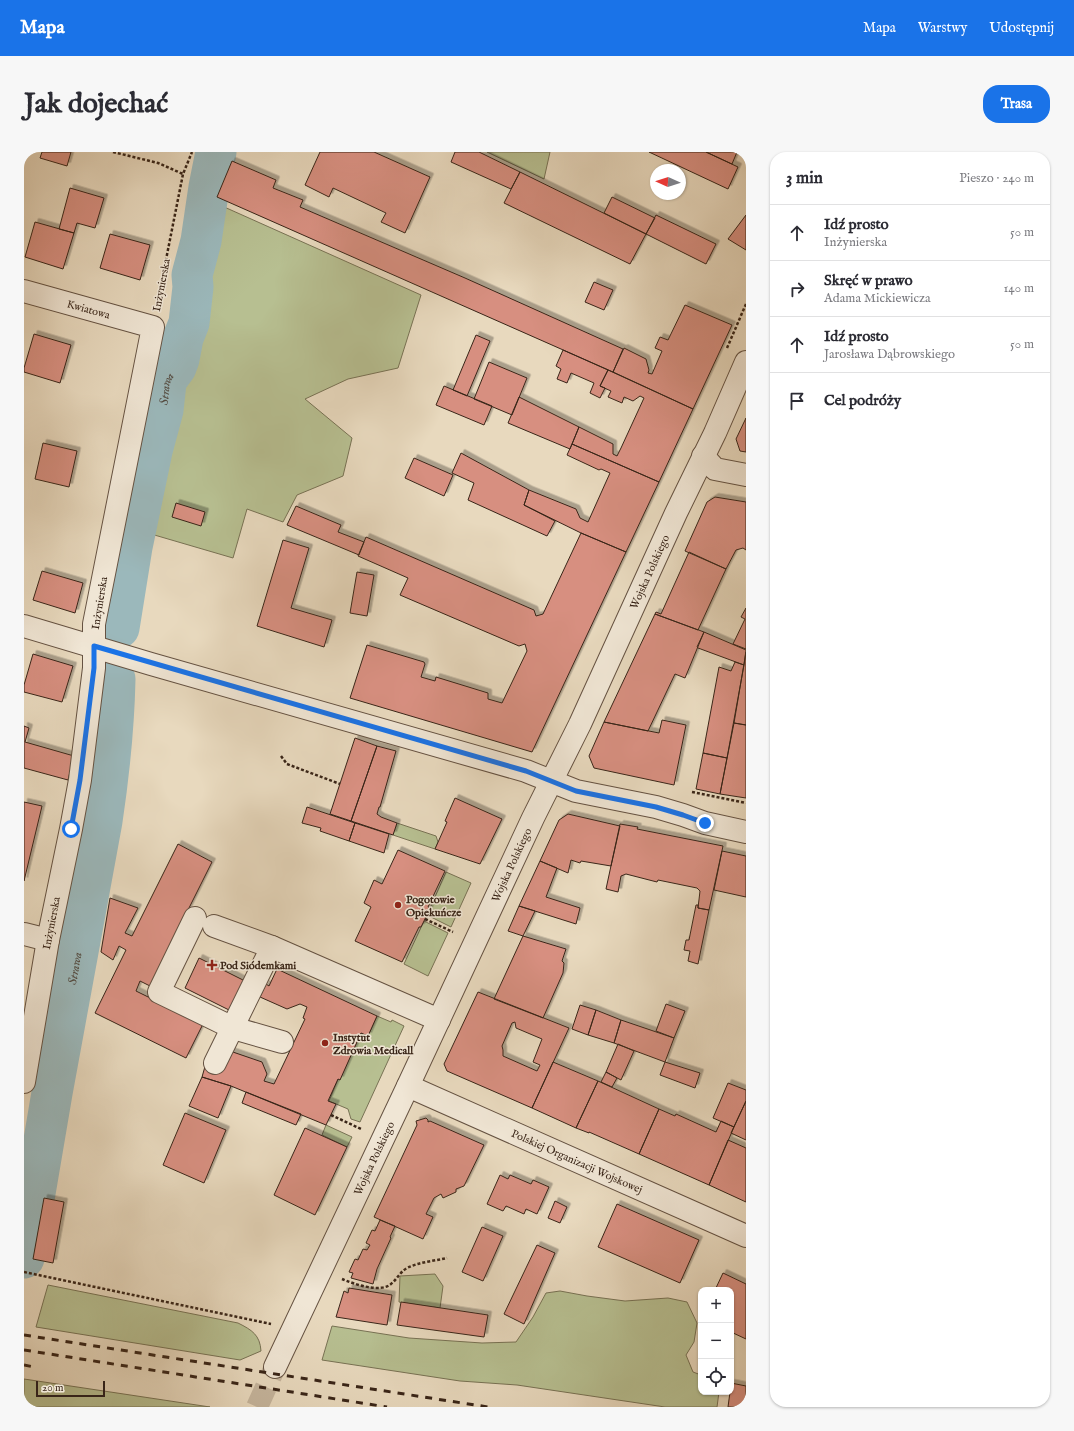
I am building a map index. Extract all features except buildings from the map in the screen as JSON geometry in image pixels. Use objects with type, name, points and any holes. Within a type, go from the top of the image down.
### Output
[{"type":"street","name":"Kwiatowa","points":[[24,291],[153,327]]},
{"type":"street","name":"Inżynierska","points":[[24,1082],[48,940],[80,780],[94,668],[108,651],[94,624],[153,327]]},
{"type":"street","name":"Wojska Polskiego","points":[[275,1367],[533,818],[580,724],[746,362]]},
{"type":"street","points":[[703,456],[715,469],[746,475]]},
{"type":"street","points":[[24,626],[526,771],[576,791],[656,807],[705,823],[746,832]]},
{"type":"street","points":[[282,1042],[233,1028],[159,992],[204,922],[272,947],[439,1020]]},
{"type":"street","points":[[24,934],[48,940]]},
{"type":"street","points":[[215,1063],[272,947]]},
{"type":"street","name":"Polskiej Organizacji Wojskowej","points":[[408,1086],[746,1236]]},
{"type":"path","points":[[113,152],[158,163],[183,174]]},
{"type":"path","name":"Inżynierska","points":[[153,327],[183,174],[192,152]]},
{"type":"path","points":[[281,756],[287,764],[340,784]]},
{"type":"path","points":[[425,919],[453,932]]},
{"type":"path","points":[[331,1115],[361,1129]]},
{"type":"path","points":[[342,1279],[382,1289],[393,1283],[400,1273],[412,1265],[447,1258]]},
{"type":"path","points":[[24,1272],[273,1324]]},
{"type":"green space","points":[[487,152],[550,152],[544,179]]},
{"type":"green space","points":[[222,206],[421,295],[398,368],[348,379],[305,399],[352,438],[343,476],[297,495],[283,522],[247,509],[233,558],[151,534],[166,474]]},
{"type":"green space","points":[[397,823],[436,836],[438,842],[435,849],[393,835]]},
{"type":"green space","points":[[446,872],[471,883],[451,927],[427,915]]},
{"type":"green space","points":[[424,921],[448,933],[428,976],[404,964]]},
{"type":"green space","points":[[377,1016],[391,1022],[392,1020],[404,1026],[360,1122],[351,1119],[348,1109],[329,1101],[338,1079],[340,1079],[361,1033],[368,1036]]},
{"type":"green space","points":[[326,1125],[352,1137],[347,1147],[322,1135]]},
{"type":"green space","points":[[435,1274],[443,1286],[440,1308],[399,1302],[400,1276]]},
{"type":"green space","points":[[48,1285],[238,1323],[247,1328],[257,1337],[261,1351],[240,1360],[36,1327]]},
{"type":"green space","points":[[560,1291],[625,1301],[668,1298],[687,1302],[697,1323],[694,1342],[686,1355],[693,1372],[698,1374],[698,1395],[719,1395],[717,1407],[665,1407],[517,1385],[460,1381],[322,1360],[332,1326],[409,1338],[482,1343],[516,1342],[533,1317],[546,1293]]},
{"type":"green space","points":[[24,1379],[210,1407],[24,1407]]},
{"type":"waterway","name":"Strawa","points":[[119,628],[132,547],[152,451],[163,410],[166,383],[176,367],[183,338],[189,323],[193,287],[192,275],[201,241],[216,152]]},
{"type":"waterway","name":"Strawa","points":[[24,1258],[52,1093],[102,821],[111,750],[115,679]]},
{"type":"tunnel","points":[[257,1407],[275,1367]]},
{"type":"railway","points":[[24,1335],[488,1407]]},
{"type":"railway","points":[[24,1350],[387,1407]]},
{"type":"railway","points":[[24,1365],[34,1367]]},
{"type":"place","name":"Pogotowie Opiekuńcze","points":[[398,905]]},
{"type":"place","name":"Pod Siódemkami","points":[[212,965]]},
{"type":"place","name":"Instytut Zdrowia Medicall","points":[[325,1043]]},
{"type":"route","points":[[71,829],[80,780],[94,668],[94,646],[151,664],[526,771],[576,791],[656,807],[705,823]]}]
